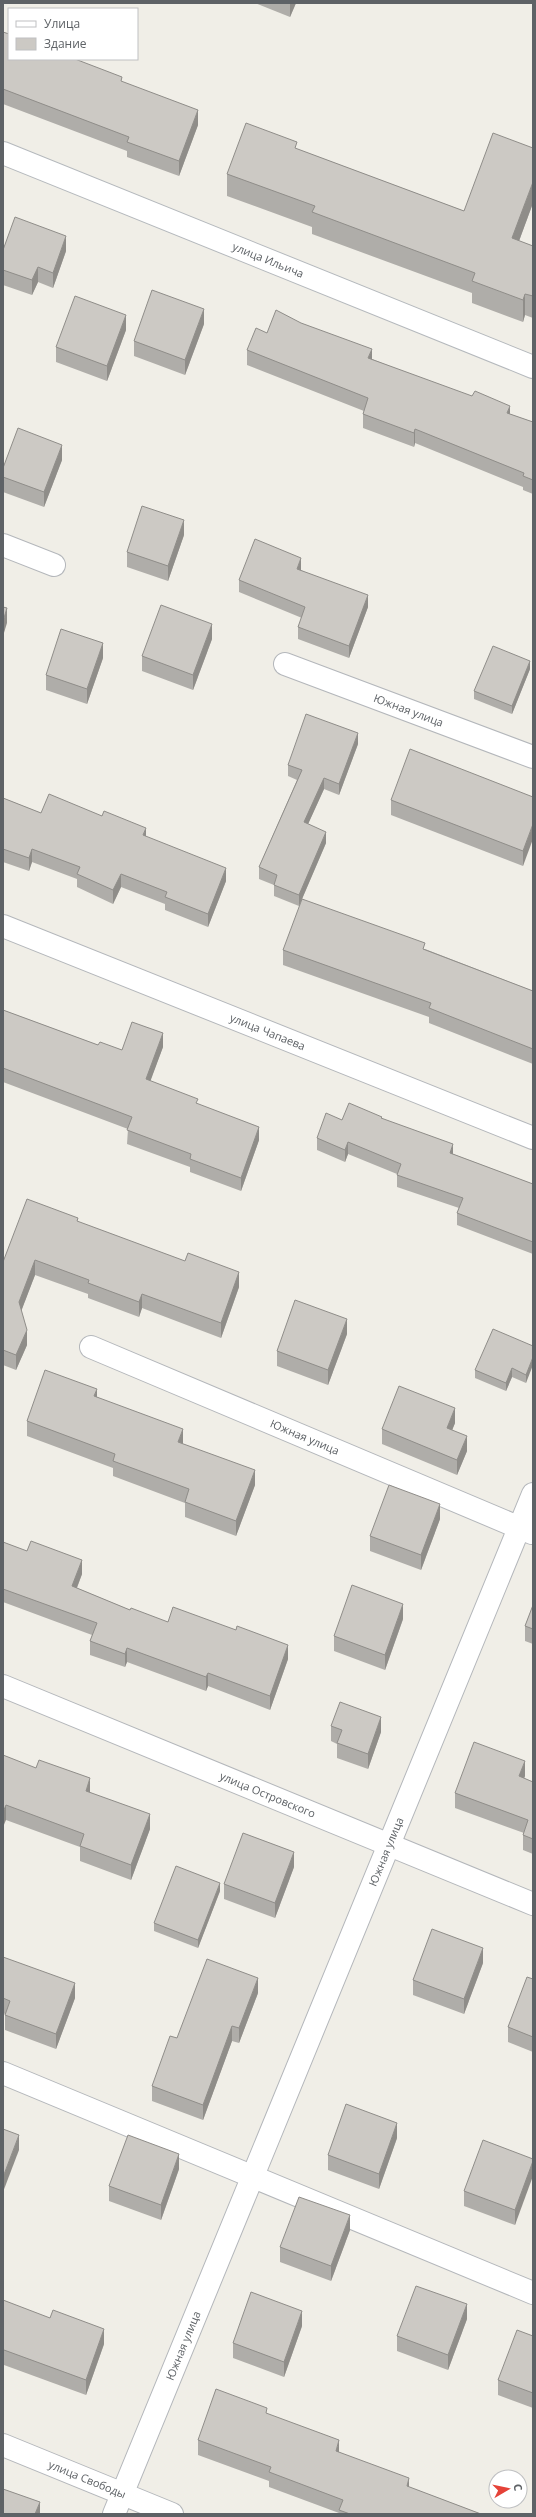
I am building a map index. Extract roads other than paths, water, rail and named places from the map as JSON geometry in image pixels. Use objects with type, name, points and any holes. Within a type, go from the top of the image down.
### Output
[{"type":"street","name":"улица Ильича","points":[[3,153],[533,367]]},
{"type":"street","points":[[3,545],[54,565]]},
{"type":"street","name":"Южная улица","points":[[285,664],[533,757]]},
{"type":"street","name":"улица Чапаева","points":[[3,926],[533,1138]]},
{"type":"street","name":"Южная улица","points":[[91,1348],[526,1530]]},
{"type":"street","name":"Южная улица","points":[[114,2514],[388,1844],[526,1530],[533,1494]]},
{"type":"street","name":"улица Островского","points":[[3,1686],[533,1904]]},
{"type":"street","points":[[3,2073],[533,2293]]},
{"type":"street","name":"улица Свободы","points":[[3,2445],[172,2514]]}]
